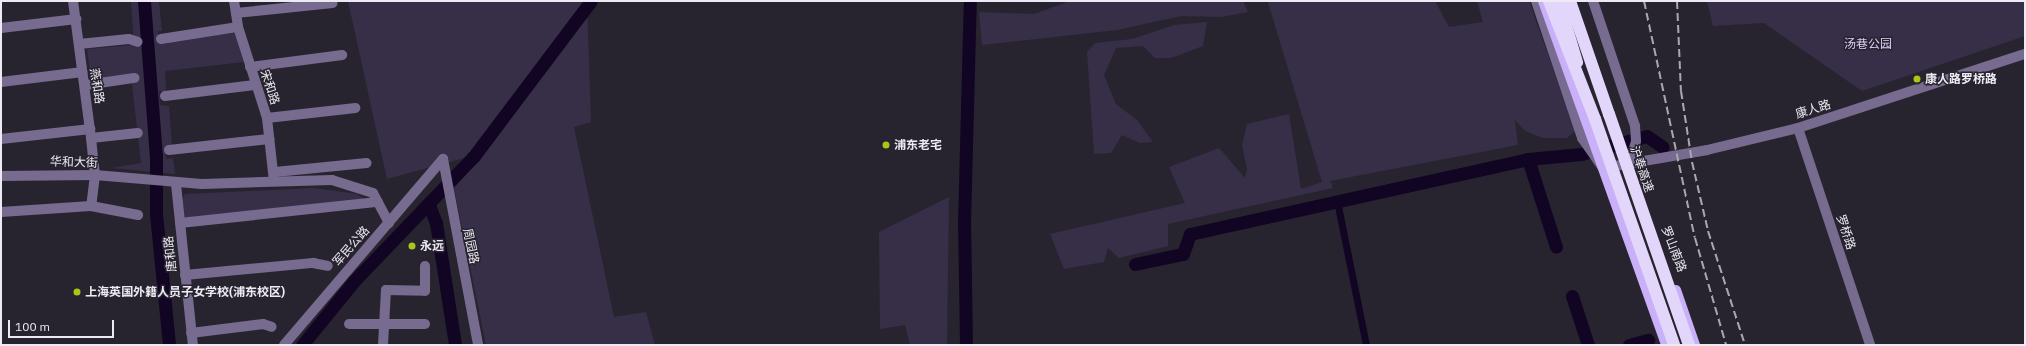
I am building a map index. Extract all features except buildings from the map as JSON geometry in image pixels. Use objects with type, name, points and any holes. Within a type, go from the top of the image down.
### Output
[{"type":"highway","points":[[1559,1],[1595,119],[1674,345]]},
{"type":"highway","name":"沪奉高速","points":[[1570,1],[1689,345]]},
{"type":"highway","points":[[1579,1],[1609,114]]},
{"type":"highway","points":[[1542,2],[1595,119]]},
{"type":"main road","name":"罗山南路","points":[[1570,1],[1574,19],[1614,135],[1627,163],[1682,305],[1695,345]]},
{"type":"main road","points":[[1542,2],[1666,345]]},
{"type":"street","name":"燕和路","points":[[73,1],[82,72],[86,85],[91,133],[94,175],[91,206]]},
{"type":"street","name":"宋和路","points":[[234,1],[238,27],[254,85],[267,118],[274,177]]},
{"type":"street","points":[[1593,1],[1635,126],[1636,141],[1627,163]]},
{"type":"street","points":[[236,13],[332,3]]},
{"type":"street","points":[[1,28],[76,18]]},
{"type":"street","points":[[161,39],[238,27]]},
{"type":"street","points":[[79,44],[129,40],[138,42]]},
{"type":"street","name":"康人路","points":[[1603,168],[1707,150],[1798,128],[2025,54]]},
{"type":"street","points":[[250,67],[342,55]]},
{"type":"street","points":[[1,82],[82,72]]},
{"type":"street","points":[[86,85],[134,78]]},
{"type":"street","points":[[164,96],[254,85]]},
{"type":"street","points":[[267,118],[356,108]]},
{"type":"street","name":"罗桥路","points":[[1798,128],[1870,345]]},
{"type":"street","points":[[1,139],[91,133],[138,133]]},
{"type":"street","points":[[169,150],[270,139]]},
{"type":"street","name":"周园路","points":[[440,162],[478,345]]},
{"type":"street","name":"军民公路","points":[[284,345],[440,162]]},
{"type":"street","points":[[274,177],[367,163]]},
{"type":"street","name":"华和大街","points":[[1,176],[94,175],[172,183],[274,177]]},
{"type":"street","points":[[274,177],[332,180],[362,187],[378,202],[389,223]]},
{"type":"street","name":"唐和路","points":[[172,183],[180,224],[193,345]]},
{"type":"street","points":[[180,224],[378,202]]},
{"type":"street","points":[[1,212],[91,206],[138,215]]},
{"type":"street","points":[[185,275],[313,263],[328,266]]},
{"type":"street","points":[[383,345],[386,290],[425,290],[425,266]]},
{"type":"street","points":[[191,333],[264,324],[272,327]]},
{"type":"street","points":[[349,324],[425,324]]},
{"type":"green space","points":[[131,1],[159,1],[162,31],[158,31],[159,43],[167,44],[172,38],[235,32],[244,62],[165,71],[166,91],[159,91],[160,105],[169,106],[172,146],[165,147],[166,159],[173,158],[175,174],[112,168],[141,163],[131,76],[91,81],[87,49],[134,45]]},
{"type":"green space","points":[[348,1],[587,1],[591,122],[574,127],[614,317],[646,312],[655,345],[486,345],[454,188],[486,152],[387,179]]},
{"type":"green space","points":[[1070,1],[1243,1],[1248,12],[1221,17],[1181,16],[1117,30],[982,45],[979,12],[1034,14]]},
{"type":"green space","points":[[1435,1],[1449,27],[1483,22],[1477,1],[1529,1],[1575,131],[1567,138],[1543,138],[1525,131],[1515,120],[1518,145],[1330,181],[1333,188],[1168,224],[1168,246],[1119,258],[1108,248],[1104,262],[1064,269],[1050,234],[1185,203],[1169,167],[1219,148],[1245,178],[1247,169],[1242,145],[1247,124],[1289,114],[1301,189],[1322,182],[1268,2]]},
{"type":"green space","name":"汤巷公园","points":[[1707,1],[2025,1],[2025,36],[1862,91],[1764,23],[1713,26]]},
{"type":"green space","points":[[1207,22],[1203,46],[1171,58],[1155,58],[1143,46],[1116,48],[1104,75],[1116,104],[1137,120],[1153,142],[1140,143],[1122,135],[1111,153],[1094,154],[1087,52],[1095,43],[1132,39],[1174,25]]},
{"type":"green space","points":[[314,188],[357,194],[365,199],[184,220],[182,200],[185,194]]},
{"type":"green space","points":[[949,197],[947,345],[910,345],[905,325],[880,329],[879,232]]},
{"type":"waterway","points":[[144,1],[156,156],[156,214],[169,345]]},
{"type":"waterway","points":[[302,345],[354,281],[474,156],[591,1]]},
{"type":"waterway","points":[[966,345],[964,223],[970,1]]},
{"type":"waterway","points":[[1135,264],[1183,254],[1190,234],[1528,159],[1581,154],[1647,136],[1663,147]]},
{"type":"waterway","points":[[1528,159],[1556,247]]},
{"type":"waterway","points":[[1337,201],[1366,345]]},
{"type":"waterway","points":[[429,205],[436,223],[455,345]]},
{"type":"waterway","points":[[1572,296],[1588,345]]},
{"type":"waterway","points":[[1629,345],[1648,340]]},
{"type":"railway","points":[[1644,1],[1695,238],[1726,345]]},
{"type":"railway","points":[[1677,1],[1681,91],[1692,162],[1708,231],[1745,345]]},
{"type":"place","name":"康人路罗桥路","points":[[1917,79]]},
{"type":"place","name":"浦东老宅","points":[[886,145]]},
{"type":"place","name":"永远","points":[[412,246]]},
{"type":"place","name":"上海英国外籍人员子女学校(浦东校区)","points":[[77,292]]}]
